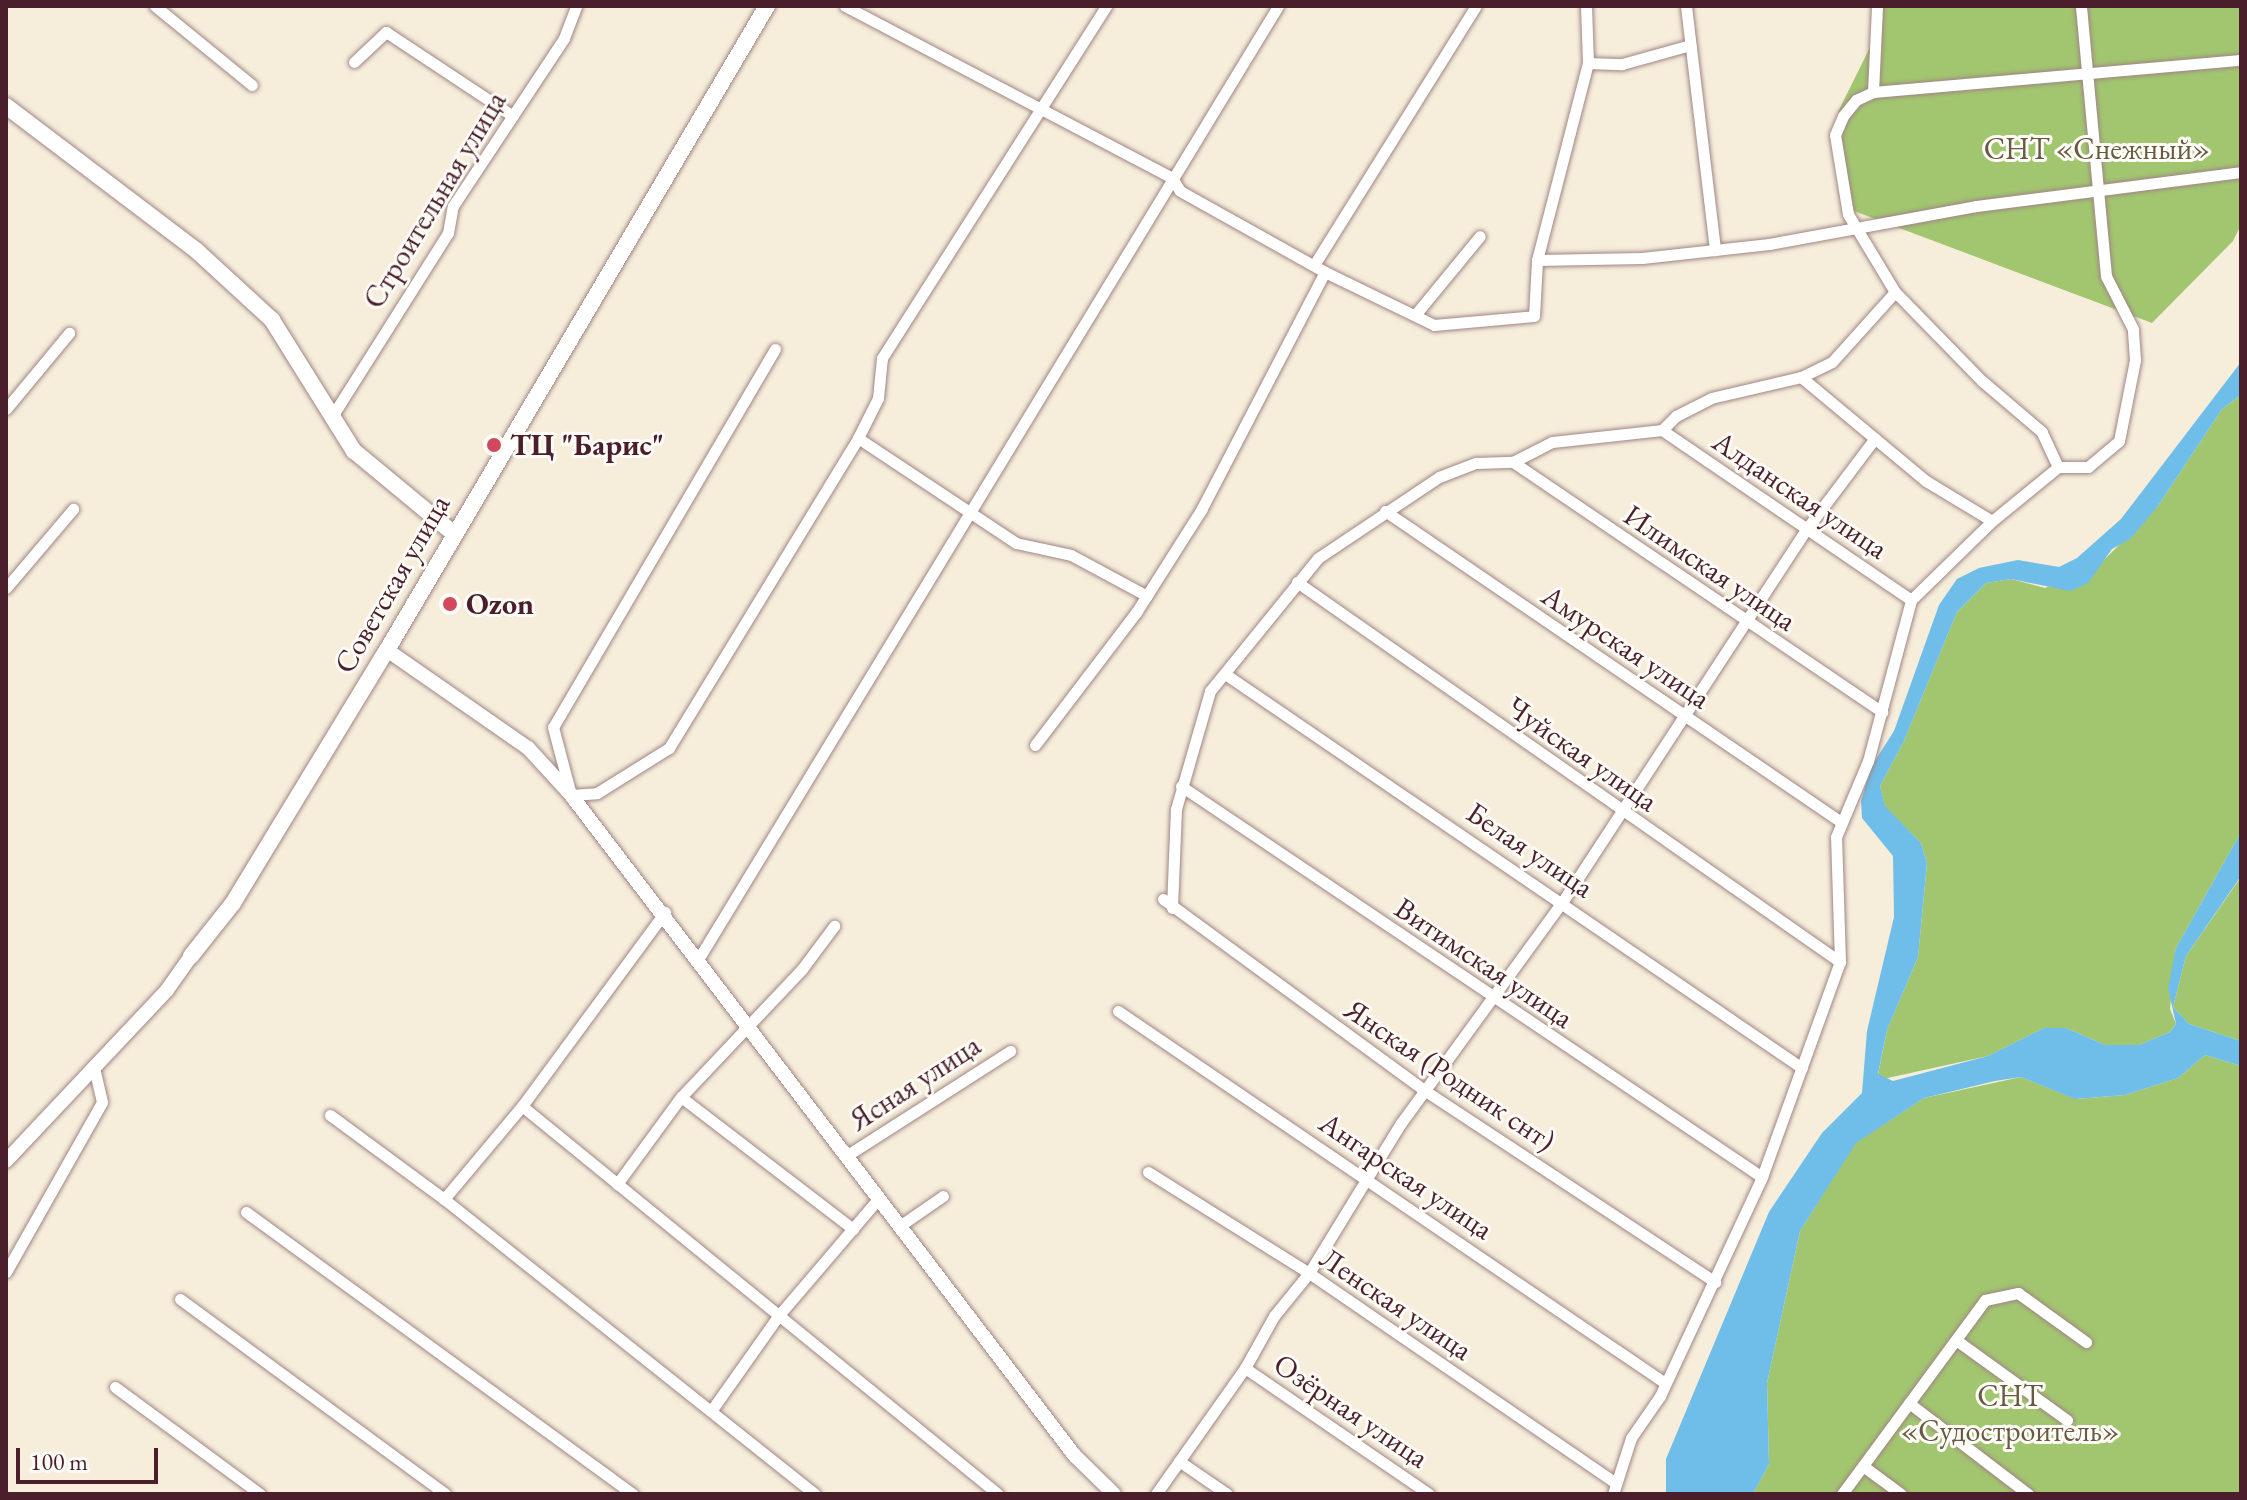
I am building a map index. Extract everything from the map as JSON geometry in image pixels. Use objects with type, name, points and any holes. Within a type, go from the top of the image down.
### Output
[{"type":"main road","name":"Советская улица","points":[[191,956],[233,903],[387,650],[453,533],[767,6]]},
{"type":"main road","points":[[6,106],[197,251],[272,320],[316,383],[331,418],[354,451],[453,533]]},
{"type":"street","points":[[155,6],[252,85]]},
{"type":"street","name":"Строительная улица","points":[[331,418],[448,233],[453,206],[564,38],[576,6]]},
{"type":"street","points":[[845,6],[1172,178],[1180,191],[1319,268],[1434,325],[1534,316],[1537,260],[1588,63],[1586,6]]},
{"type":"street","points":[[571,795],[597,793],[669,748],[858,438],[878,398],[882,358],[1106,6]]},
{"type":"street","points":[[699,958],[1278,6]]},
{"type":"street","points":[[1035,745],[1147,596],[1201,510],[1319,268],[1476,6]]},
{"type":"street","points":[[1686,6],[1715,250]]},
{"type":"street","points":[[1873,92],[1877,6]]},
{"type":"street","points":[[1613,1488],[1631,1438],[1665,1383],[1762,1177],[1840,962],[1841,899],[1833,854],[1841,822],[1882,712],[1911,600],[1992,521],[2058,467],[2088,467],[2119,441],[2135,360],[2133,329],[2106,276],[2081,6]]},
{"type":"street","points":[[354,62],[386,32],[513,116]]},
{"type":"street","points":[[1588,63],[1622,64],[1690,45]]},
{"type":"street","points":[[2058,467],[2042,432],[1982,381],[1895,292],[1845,200],[1835,135],[1856,100],[1873,92],[2241,60]]},
{"type":"street","points":[[1537,260],[1589,261],[1715,250],[2241,172]]},
{"type":"street","points":[[1415,315],[1480,236]]},
{"type":"street","points":[[1181,786],[1210,691],[1228,676],[1318,558],[1385,511],[1439,477],[1476,463],[1513,462],[1552,442],[1662,430],[1676,416],[1711,398],[1801,377],[1832,362],[1895,292]]},
{"type":"street","points":[[6,409],[69,333]]},
{"type":"street","points":[[571,795],[553,727],[775,349]]},
{"type":"street","points":[[1801,377],[1926,481],[1992,521]]},
{"type":"street","name":"Алданская улица","points":[[1662,430],[1805,531],[1911,600]]},
{"type":"street","points":[[858,438],[1016,543],[1071,555],[1147,596]]},
{"type":"street","points":[[1156,1494],[1245,1368],[1274,1316],[1309,1273],[1424,1090],[1494,999],[1563,901],[1619,810],[1805,531],[1875,438]]},
{"type":"street","name":"Илимская улица","points":[[1513,462],[1882,712]]},
{"type":"street","points":[[6,588],[73,509]]},
{"type":"street","name":"Амурская улица","points":[[1385,511],[1841,822]]},
{"type":"street","name":"Чуйская улица","points":[[1297,582],[1840,962]]},
{"type":"street","points":[[387,650],[528,748],[571,795],[665,912],[1075,1456],[1114,1494]]},
{"type":"street","name":"Белая улица","points":[[1228,676],[1563,901],[1802,1068]]},
{"type":"street","name":"Янская (Родник снт)","points":[[1181,786],[1168,904],[1424,1090],[1715,1282]]},
{"type":"street","name":"Витимская улица","points":[[1181,786],[1762,1177]]},
{"type":"street","points":[[444,1199],[522,1106],[665,912]]},
{"type":"street","points":[[617,1184],[681,1097],[802,969],[834,926]]},
{"type":"street","name":"Советская улица","points":[[10,1156],[167,990],[191,956]]},
{"type":"street","name":"Ангарская улица","points":[[1118,1011],[1665,1383]]},
{"type":"street","name":"Ясная улица","points":[[846,1156],[1010,1051]]},
{"type":"street","points":[[6,1272],[102,1102],[94,1067]]},
{"type":"street","points":[[681,1097],[853,1229]]},
{"type":"street","points":[[522,1106],[998,1494]]},
{"type":"street","points":[[330,1115],[444,1199],[815,1494]]},
{"type":"street","name":"Ленская улица","points":[[1148,1172],[1309,1273],[1613,1488]]},
{"type":"street","points":[[901,1225],[943,1196]]},
{"type":"street","points":[[711,1411],[779,1315],[879,1198]]},
{"type":"street","points":[[246,1212],[633,1494]]},
{"type":"street","points":[[1842,1494],[1985,1300],[2018,1293],[2086,1342]]},
{"type":"street","points":[[180,1299],[445,1494]]},
{"type":"street","points":[[1956,1340],[2067,1420]]},
{"type":"street","name":"Озёрная улица","points":[[1245,1368],[1429,1494]]},
{"type":"street","points":[[115,1387],[260,1494]]},
{"type":"street","points":[[1909,1403],[2028,1494]]},
{"type":"street","points":[[1179,1461],[1227,1494]]},
{"type":"street","points":[[1863,1466],[1901,1494]]},
{"type":"green space","name":"СНТ «Снежный»","points":[[1881,6],[2241,6],[2241,225],[2233,241],[2152,323],[1846,208],[1838,112],[1883,21]]},
{"type":"green space","points":[[2241,395],[2241,832],[2176,948],[2170,1009],[2176,1024],[2170,1032],[2139,1045],[2105,1045],[2066,1028],[2044,1028],[1988,1056],[1883,1079],[1878,1075],[1887,1030],[1918,957],[1927,863],[1921,843],[1885,807],[1880,786],[1903,743],[1957,612],[1986,583],[2011,579],[2045,588],[2100,564],[2158,506],[2222,409]]},
{"type":"green space","points":[[2241,877],[2241,1041],[2189,1024],[2173,1007],[2186,956]]},
{"type":"green space","name":"СНТ «Судостроитель»","points":[[2205,1055],[2241,1066],[2241,1494],[1753,1494],[1769,1464],[1767,1383],[1800,1231],[1855,1143],[1924,1098],[2021,1077],[2076,1099],[2125,1095],[2178,1078]]},
{"type":"water","points":[[2241,362],[2241,395],[2222,409],[2158,506],[2130,539],[2112,549],[2088,583],[2070,591],[2011,579],[1986,583],[1957,612],[1903,743],[1880,786],[1885,806],[1921,843],[1927,863],[1918,957],[1887,1030],[1878,1074],[1893,1081],[1988,1056],[2044,1028],[2066,1028],[2105,1045],[2139,1045],[2170,1032],[2176,1024],[2168,988],[2176,948],[2241,832],[2241,876],[2186,956],[2173,1007],[2189,1024],[2241,1041],[2241,1066],[2205,1055],[2178,1078],[2125,1095],[2075,1099],[2021,1077],[1995,1081],[1924,1098],[1856,1143],[1800,1231],[1767,1383],[1769,1464],[1753,1494],[1666,1494],[1666,1459],[1769,1212],[1822,1133],[1862,1093],[1867,1031],[1894,917],[1893,856],[1862,818],[1861,801],[1871,767],[1894,731],[1939,605],[1957,579],[1979,568],[2018,560],[2059,567],[2077,558],[2121,519]]},
{"type":"place","name":"ТЦ \"Барис\"","points":[[494,445]]},
{"type":"place","name":"Ozon","points":[[450,604]]}]
